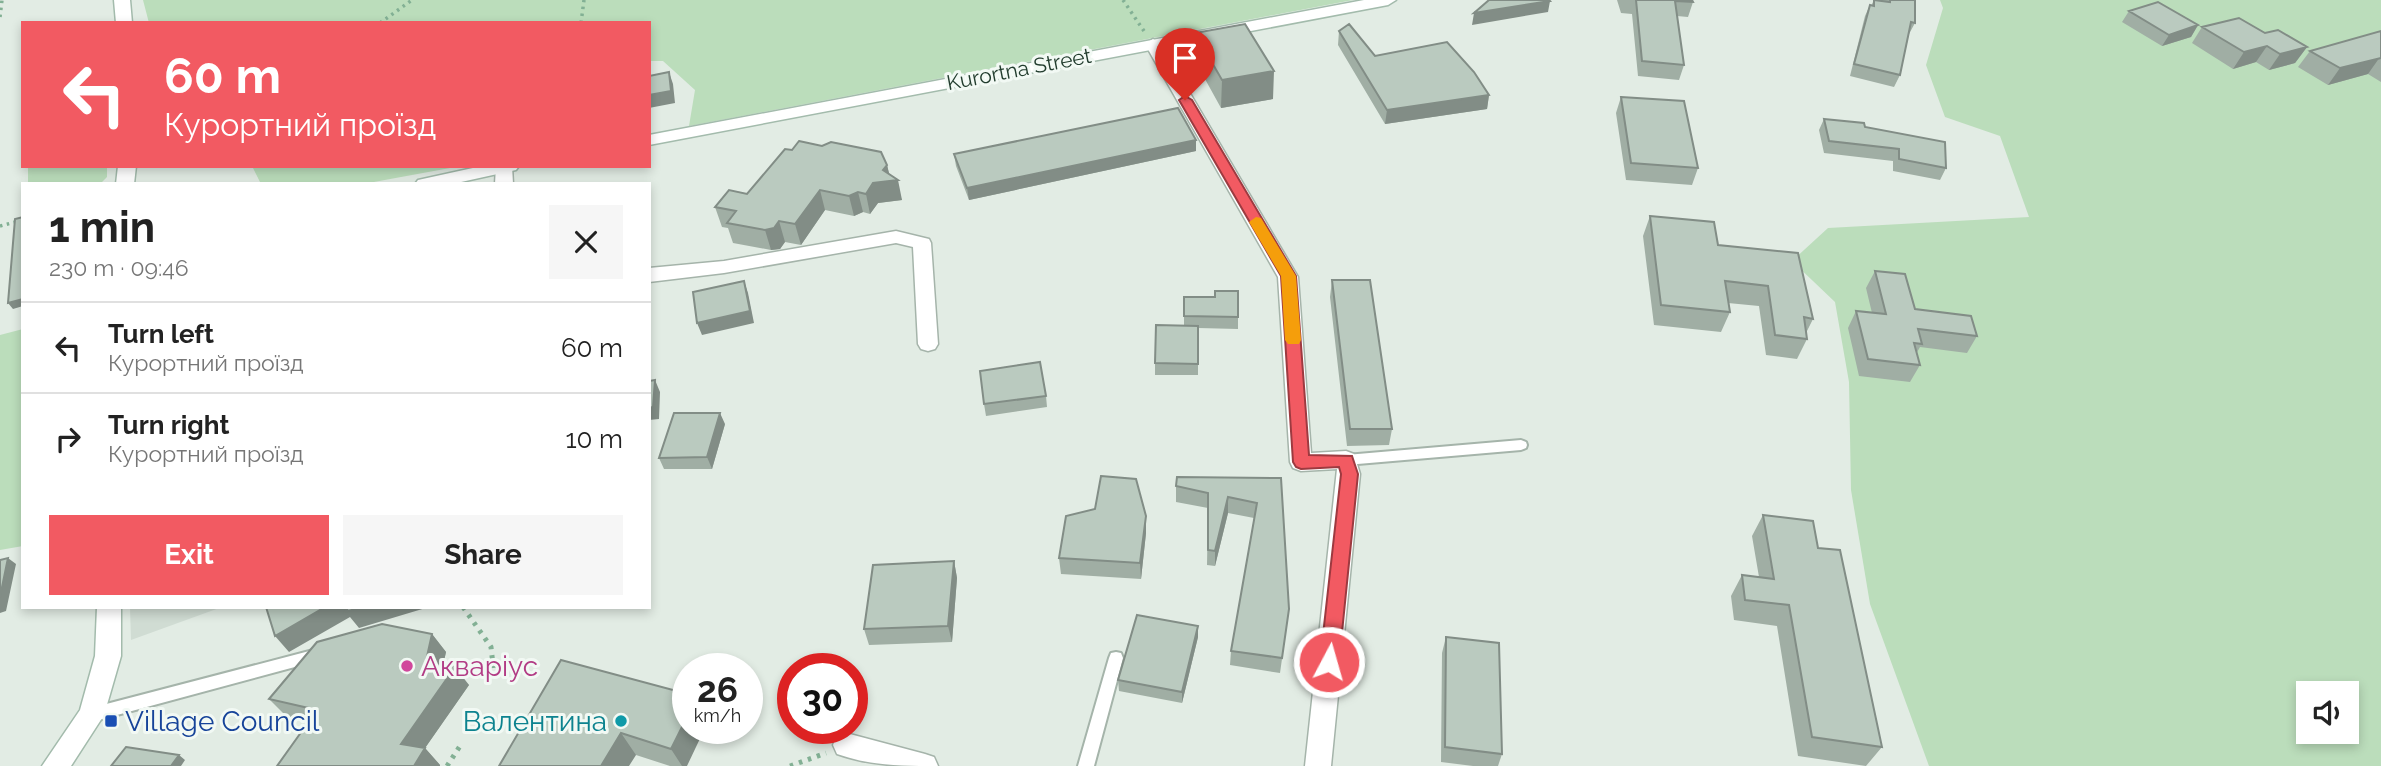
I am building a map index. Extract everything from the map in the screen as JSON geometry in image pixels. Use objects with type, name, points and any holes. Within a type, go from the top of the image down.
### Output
[{"type":"street","points":[[122,0],[124,21]]},
{"type":"street","name":"Kurortna Street","points":[[651,140],[1388,0]]},
{"type":"street","points":[[1153,44],[1288,276],[1301,462],[1346,460],[1349,474],[1318,766]]},
{"type":"street","points":[[438,182],[506,172]]},
{"type":"street","points":[[651,275],[724,267],[896,237],[922,243],[928,344]]},
{"type":"street","points":[[55,766],[91,715],[108,656],[109,609]]},
{"type":"street","points":[[846,745],[925,766]]},
{"type":"lane","points":[[1346,460],[1521,445]]},
{"type":"lane","points":[[91,715],[327,652]]},
{"type":"lane","points":[[1086,766],[1116,658]]},
{"type":"path","points":[[0,17],[2,0]]},
{"type":"path","points":[[383,21],[412,0]]},
{"type":"path","points":[[582,21],[584,0]]},
{"type":"path","points":[[1123,0],[1153,44]]},
{"type":"path","points":[[0,226],[21,221]]},
{"type":"path","points":[[464,609],[491,647],[494,674]]},
{"type":"path","points":[[790,766],[846,745]]},
{"type":"path","points":[[447,766],[460,746]]},
{"type":"shaded area","points":[[130,609],[216,609],[131,640]]},
{"type":"green space","points":[[143,0],[1353,0],[689,126],[695,90],[663,61],[651,61],[651,21],[148,21]]},
{"type":"green space","points":[[1940,0],[2381,0],[2381,766],[1929,766],[1870,604],[1851,490],[1849,382],[1835,302],[1792,261],[1828,228],[2029,217],[2000,136],[1945,117],[1926,65],[1943,8]]},
{"type":"green space","points":[[28,168],[107,168],[107,177],[102,182],[28,182]]},
{"type":"green space","points":[[253,168],[450,168],[374,182],[260,182]]},
{"type":"green space","points":[[21,330],[21,546],[0,550],[0,335]]},
{"type":"building","points":[[1489,0],[1549,0],[1550,1],[1474,13]]},
{"type":"building","points":[[1636,0],[1692,0],[1693,2],[1675,1],[1684,65],[1642,61]]},
{"type":"building","points":[[1874,0],[1915,0],[1915,23],[1911,22],[1900,75],[1854,64],[1870,5],[1874,6]]},
{"type":"building","points":[[2158,2],[2198,25],[2169,35],[2129,11]]},
{"type":"building","points":[[2239,18],[2265,33],[2278,30],[2307,47],[2280,54],[2267,46],[2244,52],[2202,27]]},
{"type":"building","points":[[1245,24],[1274,71],[1222,80],[1195,33]]},
{"type":"building","points":[[1349,24],[1375,56],[1447,42],[1474,72],[1489,95],[1387,110],[1339,31]]},
{"type":"building","points":[[2381,31],[2381,58],[2340,68],[2310,51]]},
{"type":"building","points":[[669,72],[671,91],[651,95],[651,76]]},
{"type":"building","points":[[1621,97],[1684,101],[1698,168],[1631,163]]},
{"type":"building","points":[[1178,108],[1196,140],[967,188],[954,154]]},
{"type":"building","points":[[1824,119],[1864,123],[1865,127],[1945,142],[1946,168],[1899,159],[1899,149],[1829,141]]},
{"type":"building","points":[[799,141],[822,146],[831,142],[881,152],[887,165],[883,170],[898,180],[873,183],[866,194],[858,192],[849,196],[820,190],[795,224],[779,221],[774,228],[765,230],[727,223],[736,211],[715,207],[729,190],[747,194],[785,149],[792,150]]},
{"type":"building","points":[[1650,216],[1714,222],[1718,245],[1798,253],[1813,319],[1804,317],[1807,339],[1775,335],[1768,286],[1725,281],[1730,312],[1661,305]]},
{"type":"building","points":[[21,218],[21,300],[8,303],[15,219]]},
{"type":"building","points":[[1875,271],[1905,274],[1915,309],[1971,316],[1977,336],[1918,329],[1922,344],[1914,343],[1920,365],[1868,359],[1856,311],[1886,314]]},
{"type":"building","points":[[1332,280],[1370,280],[1392,429],[1350,429]]},
{"type":"building","points":[[744,281],[750,311],[697,323],[693,292]]},
{"type":"building","points":[[1215,291],[1238,291],[1238,317],[1184,316],[1184,297],[1215,297]]},
{"type":"building","points":[[1156,325],[1198,326],[1198,364],[1155,363]]},
{"type":"building","points":[[1040,362],[1046,396],[984,404],[980,371]]},
{"type":"building","points":[[655,380],[651,408],[651,381]]},
{"type":"building","points":[[674,413],[720,413],[707,457],[659,458]]},
{"type":"building","points":[[1101,476],[1136,479],[1146,516],[1140,563],[1059,558],[1066,516],[1095,509]]},
{"type":"building","points":[[1177,477],[1281,478],[1289,609],[1282,658],[1231,651],[1257,503],[1228,497],[1215,551],[1208,550],[1208,493],[1176,486]]},
{"type":"building","points":[[1763,515],[1813,521],[1818,548],[1840,550],[1882,747],[1812,737],[1789,605],[1745,600],[1742,575],[1774,579]]},
{"type":"building","points":[[8,558],[0,597],[0,560]]},
{"type":"building","points":[[954,561],[948,626],[864,629],[873,565]]},
{"type":"building","points":[[267,609],[322,609],[275,636]]},
{"type":"building","points":[[1137,615],[1198,626],[1182,692],[1118,680]]},
{"type":"building","points":[[382,624],[432,634],[426,661],[455,667],[401,744],[425,748],[414,766],[277,766],[317,710],[269,699],[317,642]]},
{"type":"building","points":[[1446,637],[1499,643],[1502,754],[1445,747]]},
{"type":"building","points":[[561,660],[672,690],[674,744],[671,749],[621,733],[601,766],[499,766]]},
{"type":"building","points":[[126,747],[179,755],[171,766],[111,766]]},
{"type":"slow traffic","points":[[1256,222],[1288,276],[1293,340]]},
{"type":"place","name":"Акваріус","points":[[407,666]]},
{"type":"place","name":"Village Council","points":[[111,721]]},
{"type":"place","name":"Валентина","points":[[621,721]]},
{"type":"route","points":[[1185,100],[1288,276],[1301,462],[1346,460],[1349,474],[1329,662]]}]
